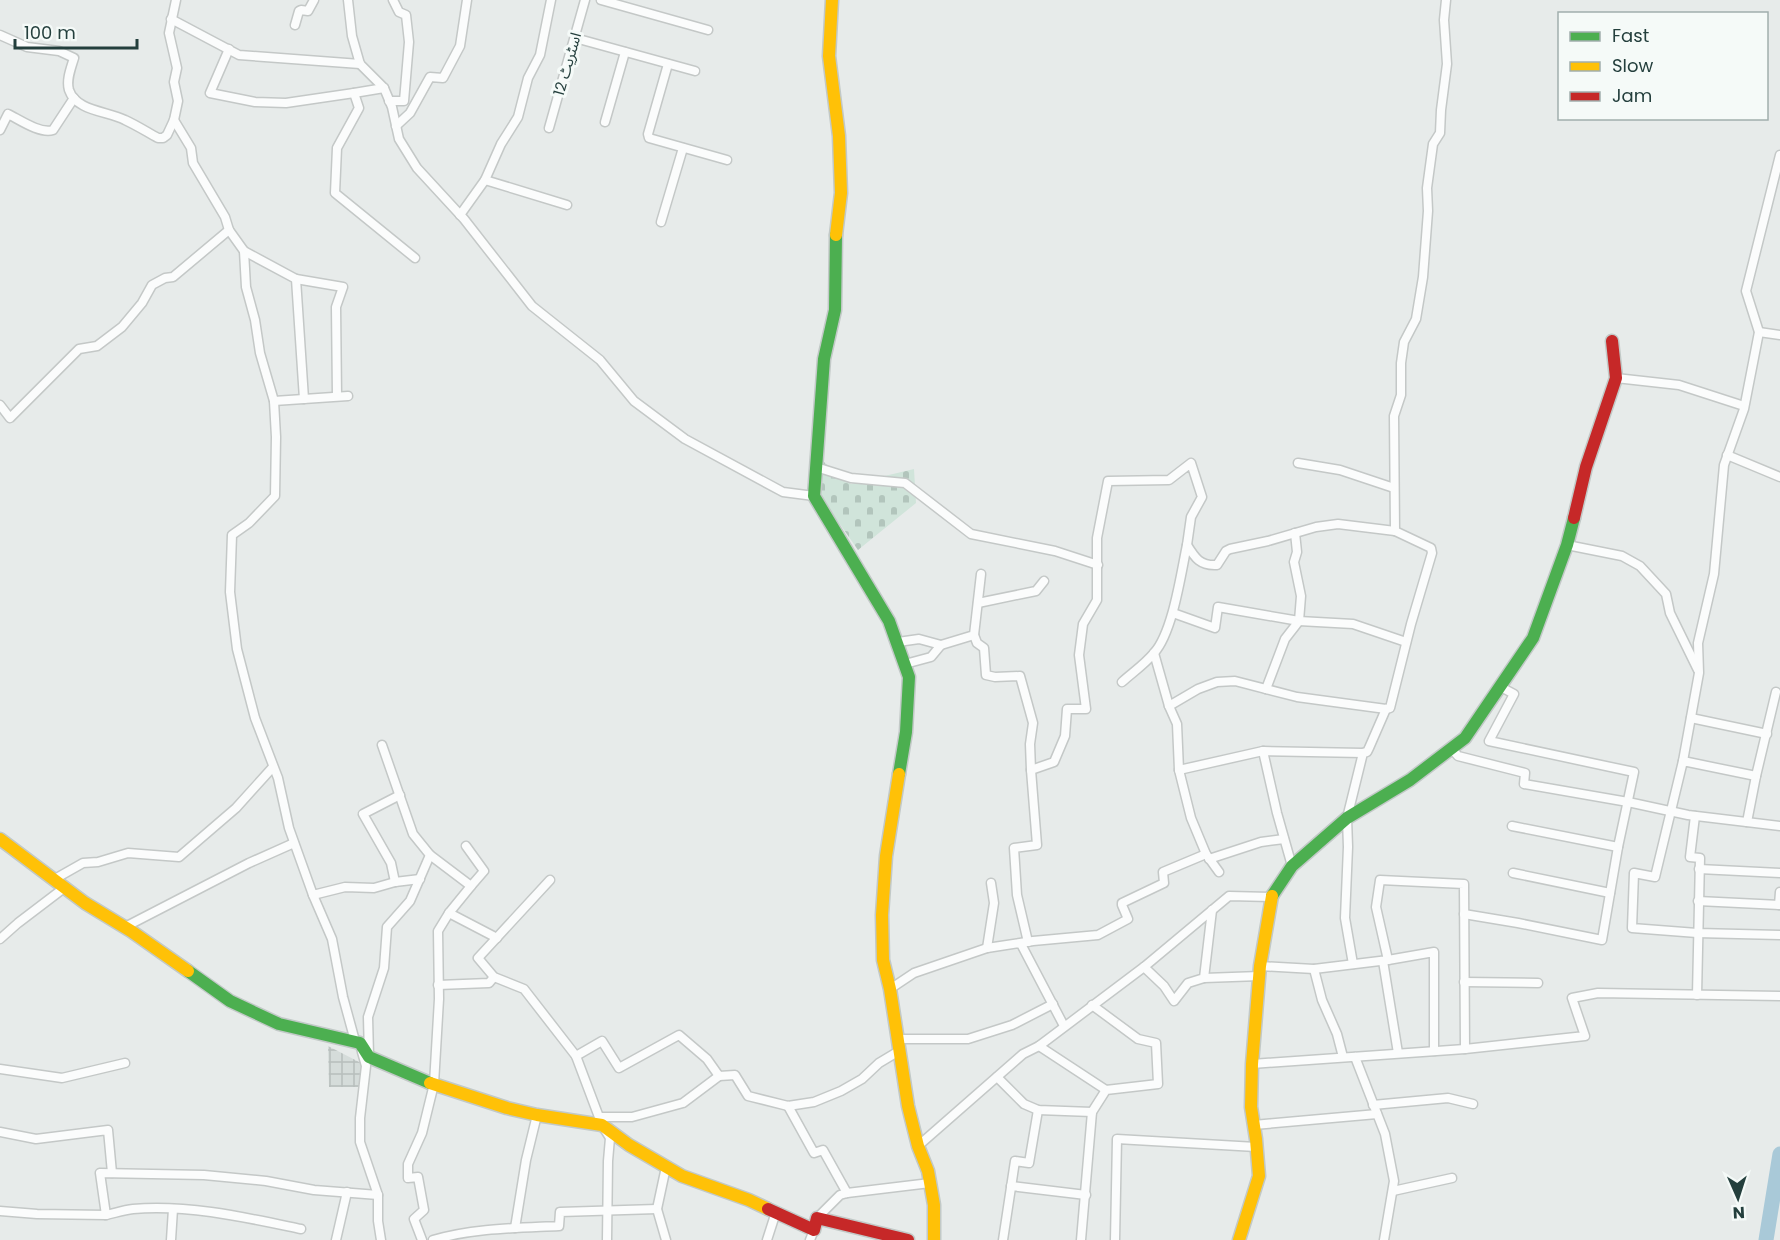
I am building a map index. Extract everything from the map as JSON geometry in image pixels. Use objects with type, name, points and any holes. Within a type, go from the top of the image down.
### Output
[{"type":"street","points":[[0,35],[27,47],[59,51],[74,58],[68,80],[69,89],[74,98],[86,106],[123,118],[158,138],[163,138],[167,135],[174,120],[178,102],[174,82],[176,60],[169,33],[176,0]]},
{"type":"street","points":[[295,25],[299,11],[308,11],[314,0]]},
{"type":"street","points":[[348,0],[352,36],[360,64],[384,88],[399,139],[417,168],[460,215],[532,306],[600,360],[634,400],[686,439],[783,492],[814,496]]},
{"type":"street","points":[[389,101],[404,101],[409,42],[406,15],[399,12],[393,0]]},
{"type":"street","points":[[396,126],[410,113],[430,77],[443,78],[460,46],[467,0]]},
{"type":"street","points":[[460,215],[485,180],[501,144],[518,117],[528,78],[540,55],[551,0]]},
{"type":"street","name":"اسٹریٹ 12","points":[[549,128],[585,0]]},
{"type":"street","points":[[601,0],[708,30]]},
{"type":"street","points":[[832,0],[829,56],[839,136],[841,193],[835,248],[835,310],[824,359],[814,496],[889,621],[909,677],[906,732],[886,856],[882,915],[883,960],[890,989],[908,1106],[918,1146],[928,1171],[934,1205],[934,1240]]},
{"type":"street","points":[[1395,531],[1394,416],[1401,395],[1401,363],[1404,342],[1416,319],[1423,277],[1428,211],[1427,188],[1433,144],[1440,133],[1447,64],[1444,20],[1446,0]]},
{"type":"street","points":[[171,19],[239,55],[360,64]]},
{"type":"street","points":[[575,39],[696,71]]},
{"type":"street","points":[[229,50],[210,93],[255,102],[286,103],[384,88]]},
{"type":"street","points":[[605,122],[625,52]]},
{"type":"street","points":[[668,64],[648,134],[649,138],[727,160]]},
{"type":"street","points":[[354,93],[359,108],[337,148],[335,193],[415,258]]},
{"type":"street","points":[[0,130],[8,114],[40,129],[53,130],[74,98]]},
{"type":"street","points":[[174,120],[191,148],[193,163],[225,217],[228,230],[244,251],[296,279],[343,287],[336,307],[337,396]]},
{"type":"street","points":[[661,222],[683,148]]},
{"type":"street","points":[[1780,155],[1746,291],[1760,332],[1744,406],[1724,465],[1714,574],[1698,643],[1699,673],[1683,761],[1655,877],[1634,873],[1632,928],[1697,933],[1780,935]]},
{"type":"street","points":[[485,180],[567,205]]},
{"type":"street","points":[[0,405],[10,418],[79,349],[98,346],[122,327],[142,303],[152,285],[165,278],[173,277],[228,230]]},
{"type":"street","points":[[244,251],[246,287],[273,401],[276,437],[275,496],[249,523],[232,535],[230,592],[237,649],[255,718],[278,778],[288,828],[332,939],[343,997],[366,1066],[360,1118],[360,1142],[378,1195],[381,1240]]},
{"type":"street","points":[[296,279],[304,399]]},
{"type":"street","points":[[1760,332],[1780,335]]},
{"type":"street","points":[[1239,1240],[1259,1176],[1251,1107],[1252,1064],[1260,971],[1271,897],[1292,866],[1347,818],[1410,780],[1465,738],[1533,638],[1567,545],[1586,467],[1616,378],[1612,341]]},
{"type":"street","points":[[1616,378],[1680,385],[1744,406]]},
{"type":"street","points":[[273,401],[348,396]]},
{"type":"street","points":[[1727,455],[1780,477]]},
{"type":"street","points":[[1032,770],[1054,762],[1065,736],[1067,709],[1086,709],[1079,655],[1083,624],[1097,600],[1097,538],[1108,481],[1168,480],[1191,463],[1202,497],[1191,517],[1173,613],[1160,645],[1122,682]]},
{"type":"street","points":[[1298,463],[1340,470],[1394,488]]},
{"type":"street","points":[[816,467],[851,478],[904,483],[971,534],[1054,551],[1098,565]]},
{"type":"street","points":[[1179,770],[1263,751],[1367,752],[1386,710],[1390,708],[1406,642],[1432,554],[1431,548],[1395,531],[1338,524],[1316,527],[1230,549],[1226,551],[1217,565],[1209,566],[1197,561],[1187,545]]},
{"type":"street","points":[[1266,689],[1285,639],[1299,621],[1301,596],[1294,562],[1297,552],[1295,533]]},
{"type":"street","points":[[1567,545],[1622,556],[1640,566],[1666,594],[1670,613],[1699,673]]},
{"type":"street","points":[[981,574],[974,635],[977,643],[984,648],[986,675],[1020,676],[1033,723],[1030,744],[1037,845],[1014,848],[1017,895],[1024,943],[1064,1026]]},
{"type":"street","points":[[978,603],[1036,591],[1044,581]]},
{"type":"street","points":[[1173,613],[1215,628],[1218,607],[1299,621],[1353,624],[1406,642]]},
{"type":"street","points":[[898,642],[919,639],[941,645],[974,635]]},
{"type":"street","points":[[905,664],[931,657],[941,645]]},
{"type":"street","points":[[1154,653],[1169,706],[1177,724],[1179,770],[1191,818],[1208,856],[1219,872]]},
{"type":"street","points":[[1169,706],[1217,681],[1235,681],[1297,697],[1386,710]]},
{"type":"street","points":[[1464,914],[1602,940],[1634,772],[1489,741],[1515,694],[1499,686]]},
{"type":"street","points":[[1747,822],[1776,692]]},
{"type":"street","points":[[1691,718],[1767,734]]},
{"type":"street","points":[[382,745],[413,834],[430,855],[471,886]]},
{"type":"street","points":[[1451,748],[1458,756],[1525,773],[1524,784],[1628,802],[1670,812],[1780,826]]},
{"type":"street","points":[[1263,751],[1292,866]]},
{"type":"street","points":[[1353,964],[1345,918],[1347,818],[1363,753]]},
{"type":"street","points":[[1683,761],[1756,776]]},
{"type":"street","points":[[53,880],[83,863],[98,862],[128,853],[179,857],[236,808],[273,767]]},
{"type":"street","points":[[395,882],[391,863],[363,814],[400,795]]},
{"type":"street","points":[[1695,816],[1690,857],[1700,858],[1697,933],[1698,994]]},
{"type":"street","points":[[1512,826],[1618,847]]},
{"type":"street","points":[[0,839],[85,903],[125,927],[230,1001],[279,1024],[357,1042],[369,1057],[416,1078],[507,1108],[537,1114],[600,1121],[632,1117],[683,1103],[719,1076],[735,1075],[748,1096],[788,1106],[814,1102],[862,1079],[898,1045],[968,1039],[1012,1025],[1053,1004]]},
{"type":"street","points":[[890,989],[914,974],[987,948],[1101,934],[1128,920],[1122,903],[1164,883],[1163,872],[1208,856],[1261,842],[1284,839]]},
{"type":"street","points":[[125,927],[249,863],[294,843]]},
{"type":"street","points":[[422,1240],[414,1218],[424,1210],[418,1177],[408,1178],[408,1164],[422,1133],[434,1084],[438,931],[449,913],[484,871],[466,846]]},
{"type":"street","points":[[369,1057],[368,1017],[384,968],[387,927],[410,901],[430,855]]},
{"type":"street","points":[[1699,869],[1780,873]]},
{"type":"street","points":[[1513,873],[1610,893]]},
{"type":"street","points":[[314,895],[345,887],[374,888],[395,882],[420,879]]},
{"type":"street","points":[[550,880],[478,958],[494,977],[524,989],[576,1056],[600,1121],[610,1138],[607,1240]]},
{"type":"street","points":[[1398,1053],[1376,907],[1380,880],[1464,884],[1465,1048]]},
{"type":"street","points":[[987,948],[994,903],[991,883]]},
{"type":"street","points":[[0,939],[64,888]]},
{"type":"street","points":[[1698,901],[1780,905],[1780,892]]},
{"type":"street","points":[[918,1146],[1023,1054],[1039,1046],[1144,968],[1229,896],[1271,897]]},
{"type":"street","points":[[1204,978],[1212,910]]},
{"type":"street","points":[[449,913],[496,938]]},
{"type":"street","points":[[1144,968],[1164,986],[1174,1001],[1188,983],[1204,978],[1260,971],[1314,969],[1434,952],[1434,1051]]},
{"type":"street","points":[[1314,969],[1322,1000],[1338,1034],[1343,1058]]},
{"type":"street","points":[[438,985],[489,983],[494,977]]},
{"type":"street","points":[[1464,982],[1538,984]]},
{"type":"street","points":[[1252,1064],[1434,1051],[1585,1036],[1572,998],[1598,993],[1780,996]]},
{"type":"street","points":[[1039,1046],[1106,1090],[1158,1084],[1156,1043],[1138,1039],[1092,1005]]},
{"type":"street","points":[[576,1056],[602,1041],[619,1068],[679,1035],[707,1059],[719,1076]]},
{"type":"street","points":[[1355,1057],[1384,1134],[1394,1181],[1384,1240]]},
{"type":"street","points":[[0,1069],[62,1078],[125,1063]]},
{"type":"street","points":[[997,1077],[1024,1104],[1038,1110],[1092,1112]]},
{"type":"street","points":[[1081,1240],[1092,1112],[1106,1090]]},
{"type":"street","points":[[1254,1125],[1448,1098],[1473,1104]]},
{"type":"street","points":[[788,1106],[814,1153],[823,1150],[847,1193]]},
{"type":"street","points":[[1003,1240],[1015,1161],[1029,1163],[1038,1110]]},
{"type":"street","points":[[515,1228],[525,1160],[537,1114]]},
{"type":"street","points":[[600,1121],[629,1146],[682,1176],[749,1200],[814,1229],[908,1240]]},
{"type":"street","points":[[0,1132],[36,1138],[108,1130],[112,1173]]},
{"type":"street","points":[[1114,1240],[1117,1139],[1256,1147]]},
{"type":"street","points":[[666,1167],[657,1209],[666,1240]]},
{"type":"street","points":[[106,1215],[100,1173],[204,1174],[266,1181],[314,1190],[378,1195]]},
{"type":"street","points":[[1393,1191],[1452,1178]]},
{"type":"street","points":[[814,1229],[840,1195],[930,1183]]},
{"type":"street","points":[[1011,1186],[1086,1196]]},
{"type":"street","points":[[336,1240],[347,1192]]},
{"type":"street","points":[[171,1240],[173,1209]]},
{"type":"street","points":[[0,1211],[106,1215],[132,1210],[173,1209],[231,1215],[301,1229]]},
{"type":"street","points":[[433,1240],[449,1235],[559,1226],[561,1212],[657,1209]]},
{"type":"street","points":[[767,1240],[776,1212]]},
{"type":"shaded area","points":[[328,1046],[367,1066],[365,1087],[329,1087]]},
{"type":"green space","points":[[824,462],[851,484],[914,469],[916,503],[858,550],[821,497]]},
{"type":"waterway","points":[[1766,1240],[1780,1154]]},
{"type":"traffic: fast","points":[[836,235],[835,310],[824,359],[814,496],[889,621],[909,677],[906,732],[899,774]]},
{"type":"traffic: fast","points":[[1272,896],[1292,866],[1347,818],[1410,780],[1465,738],[1533,638],[1567,545],[1574,518]]},
{"type":"traffic: fast","points":[[188,971],[230,1001],[279,1024],[360,1043],[369,1057],[430,1083]]},
{"type":"traffic: slow","points":[[832,0],[829,56],[839,136],[841,193],[836,235]]},
{"type":"traffic: slow","points":[[899,774],[886,856],[882,915],[883,960],[890,989],[908,1106],[918,1146],[928,1171],[934,1205],[934,1240]]},
{"type":"traffic: slow","points":[[0,839],[85,903],[131,931],[188,971]]},
{"type":"traffic: slow","points":[[1239,1240],[1259,1176],[1251,1107],[1252,1064],[1260,966],[1272,896]]},
{"type":"traffic: slow","points":[[430,1083],[507,1108],[602,1125],[629,1145],[682,1176],[768,1209]]},
{"type":"traffic: jam","points":[[1574,518],[1586,467],[1616,378],[1612,341]]},
{"type":"traffic: jam","points":[[768,1209],[814,1230],[817,1218],[908,1240]]}]
